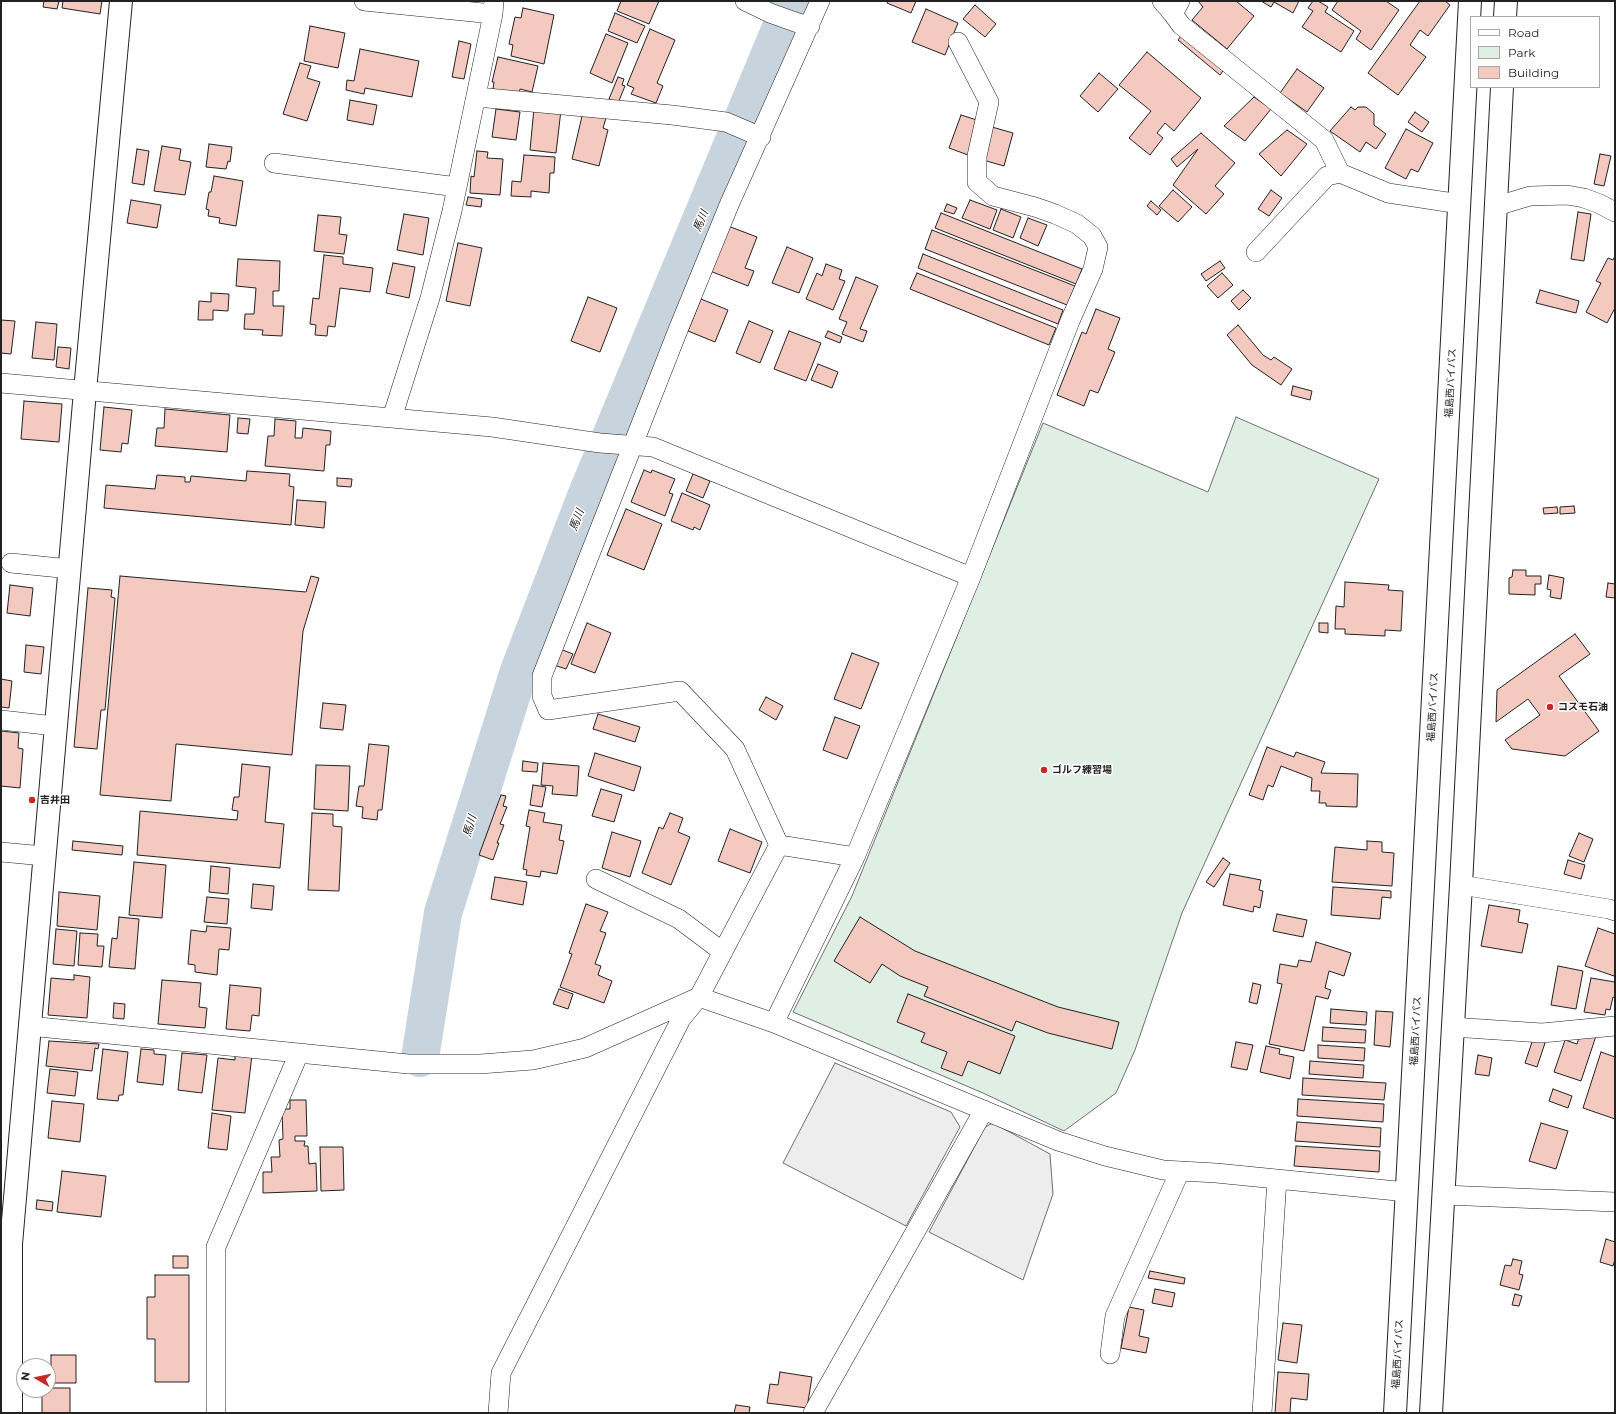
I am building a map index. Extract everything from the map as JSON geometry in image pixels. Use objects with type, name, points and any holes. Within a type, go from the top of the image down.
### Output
[{"type":"main road","points":[[11,1413],[6,1365],[6,1244],[29,1026],[121,1]]},
{"type":"main road","name":"福島西バイパス","points":[[1395,1413],[1470,1]]},
{"type":"main road","points":[[1505,16],[1506,1]]},
{"type":"main road","points":[[1431,1413],[1461,885],[1502,88]]},
{"type":"street","points":[[364,1],[494,7],[457,187],[430,298],[392,418]]},
{"type":"street","points":[[745,1],[770,13],[804,25]]},
{"type":"street","points":[[779,845],[735,749],[680,691],[548,710],[542,696],[542,676],[627,445],[729,205],[754,133],[804,25],[820,1]]},
{"type":"street","points":[[1172,5],[1181,25],[1324,140],[1340,173]]},
{"type":"street","points":[[774,1023],[855,857],[971,578],[1070,320],[1093,269],[1098,247],[1092,236],[1077,224],[1056,214],[1035,207],[993,196],[977,182],[977,156],[989,102],[958,42]]},
{"type":"street","points":[[476,97],[672,115],[726,122],[754,133]]},
{"type":"street","points":[[274,163],[457,187]]},
{"type":"street","points":[[1256,252],[1327,176],[1340,173],[1388,193],[1460,204]]},
{"type":"street","points":[[1497,206],[1530,196],[1566,195],[1584,198],[1615,212]]},
{"type":"street","points":[[1,383],[492,427],[600,443],[653,447],[971,578]]},
{"type":"street","points":[[11,562],[70,569]]},
{"type":"street","points":[[1,720],[55,726]]},
{"type":"street","points":[[779,845],[855,857]]},
{"type":"street","points":[[498,1413],[501,1373],[681,1019],[699,997],[779,845]]},
{"type":"street","points":[[1,852],[44,856]]},
{"type":"street","points":[[596,879],[679,919],[723,952]]},
{"type":"street","points":[[1461,885],[1615,911]]},
{"type":"street","points":[[29,1026],[408,1064],[480,1064],[534,1060],[584,1048],[699,997],[774,1023],[1058,1141],[1105,1156],[1163,1170],[1277,1179],[1407,1192]]},
{"type":"street","points":[[1452,1027],[1542,1033],[1615,1026]]},
{"type":"street","points":[[216,1413],[216,1247],[299,1053]]},
{"type":"street","points":[[813,1413],[984,1110]]},
{"type":"street","points":[[1110,1354],[1115,1316],[1180,1171]]},
{"type":"street","points":[[1262,1413],[1277,1179]]},
{"type":"street","points":[[1444,1195],[1615,1202]]},
{"type":"green space","points":[[1236,417],[1379,479],[1182,913],[1135,1050],[1116,1093],[1064,1131],[983,1093],[793,1012],[852,896],[1043,423],[1208,492]]},
{"type":"shaded area","points":[[835,1063],[951,1112],[960,1127],[906,1226],[783,1163]]},
{"type":"shaded area","points":[[993,1123],[1050,1154],[1053,1194],[1023,1280],[929,1232],[985,1127]]},
{"type":"building","points":[[44,1],[59,1],[57,9],[43,7]]},
{"type":"building","points":[[63,1],[102,1],[100,14],[62,8]]},
{"type":"building","points":[[621,1],[659,1],[649,24],[617,11]]},
{"type":"building","points":[[888,1],[916,1],[911,13],[887,3]]},
{"type":"building","points":[[1198,1],[1236,1],[1254,16],[1227,49],[1192,20],[1203,7]]},
{"type":"building","points":[[1261,1],[1299,1],[1293,13],[1274,2],[1271,7]]},
{"type":"building","points":[[1313,1],[1318,1],[1328,7],[1325,12],[1354,31],[1341,52],[1302,27],[1313,11],[1308,8]]},
{"type":"building","points":[[1338,1],[1386,1],[1399,10],[1371,50],[1356,39],[1361,31],[1332,10]]},
{"type":"building","points":[[1420,1],[1445,1],[1450,5],[1428,36],[1420,30],[1410,45],[1426,57],[1398,95],[1368,73]]},
{"type":"building","points":[[975,5],[996,24],[985,37],[963,19]]},
{"type":"building","points":[[523,8],[554,15],[544,64],[511,56],[513,45],[509,44],[515,17],[521,18]]},
{"type":"building","points":[[926,9],[958,23],[945,55],[912,42]]},
{"type":"building","points":[[615,13],[645,26],[637,43],[608,31]]},
{"type":"building","points":[[310,26],[345,33],[338,68],[304,61]]},
{"type":"building","points":[[650,29],[675,40],[657,83],[663,86],[656,103],[631,94],[634,88],[627,85]]},
{"type":"building","points":[[1184,32],[1226,67],[1220,75],[1178,40]]},
{"type":"building","points":[[606,34],[628,43],[612,83],[590,73]]},
{"type":"building","points":[[459,41],[471,44],[464,79],[452,77]]},
{"type":"building","points":[[360,49],[419,61],[412,97],[365,88],[364,94],[346,90],[347,80],[354,81]]},
{"type":"building","points":[[1147,52],[1201,98],[1174,131],[1165,123],[1157,133],[1163,138],[1150,155],[1129,138],[1151,111],[1119,85]]},
{"type":"building","points":[[498,57],[538,66],[532,92],[520,89],[519,95],[493,89],[494,82],[492,82]]},
{"type":"building","points":[[300,63],[311,66],[307,78],[320,82],[307,121],[283,114]]},
{"type":"building","points":[[1297,69],[1324,88],[1307,112],[1280,93]]},
{"type":"building","points":[[1099,73],[1118,89],[1098,112],[1080,96]]},
{"type":"building","points":[[618,77],[624,79],[622,85],[625,86],[618,103],[609,99]]},
{"type":"building","points":[[1254,97],[1271,109],[1245,141],[1224,126]]},
{"type":"building","points":[[350,100],[377,105],[373,125],[347,120]]},
{"type":"building","points":[[1351,107],[1355,110],[1358,107],[1366,107],[1374,114],[1374,125],[1386,134],[1376,149],[1366,142],[1360,152],[1330,131]]},
{"type":"building","points":[[534,108],[561,110],[556,153],[530,150]]},
{"type":"building","points":[[496,109],[520,112],[516,140],[492,137]]},
{"type":"building","points":[[583,112],[606,118],[603,128],[608,130],[599,166],[572,159]]},
{"type":"building","points":[[1415,112],[1429,122],[1422,132],[1408,122]]},
{"type":"building","points":[[961,115],[980,121],[968,155],[949,148]]},
{"type":"building","points":[[992,127],[1013,133],[1004,166],[983,160]]},
{"type":"building","points":[[1406,129],[1433,143],[1418,172],[1411,169],[1406,179],[1385,168]]},
{"type":"building","points":[[1287,130],[1307,144],[1281,176],[1259,154]]},
{"type":"building","points":[[1201,133],[1235,163],[1215,186],[1224,194],[1206,214],[1173,185],[1198,149],[1177,167],[1171,159]]},
{"type":"building","points":[[209,144],[232,147],[230,162],[228,161],[226,169],[206,167]]},
{"type":"building","points":[[162,146],[181,149],[179,160],[191,162],[185,195],[154,191]]},
{"type":"building","points":[[137,149],[149,151],[144,185],[132,183]]},
{"type":"building","points":[[477,151],[488,152],[487,158],[503,159],[500,195],[470,193],[471,176],[474,177]]},
{"type":"building","points":[[1600,154],[1611,156],[1604,186],[1594,184]]},
{"type":"building","points":[[524,155],[555,157],[554,173],[550,173],[549,193],[531,191],[531,197],[511,196],[512,181],[521,182]]},
{"type":"building","points":[[214,176],[243,181],[236,226],[219,223],[220,218],[208,216],[209,210],[206,209]]},
{"type":"building","points":[[1173,190],[1192,207],[1178,222],[1159,206]]},
{"type":"building","points":[[1271,190],[1282,198],[1269,216],[1258,209]]},
{"type":"building","points":[[468,197],[482,199],[481,207],[466,205]]},
{"type":"building","points":[[131,200],[161,205],[157,228],[127,223]]},
{"type":"building","points":[[970,200],[997,210],[990,229],[962,218]]},
{"type":"building","points":[[1151,201],[1161,210],[1157,215],[1147,206]]},
{"type":"building","points":[[947,204],[957,208],[954,214],[944,211]]},
{"type":"building","points":[[1001,209],[1021,217],[1013,238],[993,230]]},
{"type":"building","points":[[1578,212],[1591,214],[1584,261],[1571,259]]},
{"type":"building","points":[[941,213],[1082,269],[1076,284],[935,228]]},
{"type":"building","points":[[404,214],[429,218],[423,255],[397,250]]},
{"type":"building","points":[[318,215],[341,217],[339,234],[347,235],[344,254],[314,251]]},
{"type":"building","points":[[1028,218],[1047,225],[1038,246],[1020,238]]},
{"type":"building","points":[[728,226],[757,237],[745,268],[754,271],[748,286],[710,271]]},
{"type":"building","points":[[932,230],[1075,286],[1067,305],[925,249]]},
{"type":"building","points":[[458,243],[482,248],[470,306],[446,301]]},
{"type":"building","points":[[787,247],[813,258],[799,293],[772,283]]},
{"type":"building","points":[[923,254],[1063,310],[1058,324],[918,268]]},
{"type":"building","points":[[324,255],[343,257],[343,264],[373,268],[370,292],[340,288],[335,327],[328,326],[327,336],[315,335],[316,325],[310,324],[313,298],[319,299]]},
{"type":"building","points":[[1615,256],[1615,308],[1607,323],[1586,312],[1601,283],[1596,281],[1608,258],[1613,260]]},
{"type":"building","points":[[238,259],[280,261],[279,291],[273,291],[273,306],[284,306],[282,336],[262,335],[263,330],[244,329],[245,314],[254,314],[256,288],[236,286]]},
{"type":"building","points":[[1220,261],[1225,268],[1206,281],[1201,274]]},
{"type":"building","points":[[393,263],[415,267],[409,298],[386,293]]},
{"type":"building","points":[[826,264],[842,270],[839,279],[845,281],[833,310],[806,299],[817,273],[822,276]]},
{"type":"building","points":[[917,273],[1056,328],[1049,345],[910,289]]},
{"type":"building","points":[[1222,273],[1233,285],[1218,298],[1207,286]]},
{"type":"building","points":[[856,277],[878,286],[860,329],[867,331],[863,342],[842,334],[847,322],[839,319]]},
{"type":"building","points":[[1243,290],[1251,298],[1239,310],[1231,301]]},
{"type":"building","points":[[1540,290],[1579,301],[1576,313],[1536,303]]},
{"type":"building","points":[[211,293],[229,294],[228,311],[213,310],[213,320],[198,320],[199,301],[211,302]]},
{"type":"building","points":[[588,297],[617,308],[600,352],[571,341]]},
{"type":"building","points":[[701,299],[728,310],[715,342],[688,331]]},
{"type":"building","points":[[1096,309],[1120,318],[1108,349],[1115,352],[1098,393],[1090,390],[1084,406],[1057,395],[1082,332],[1086,334]]},
{"type":"building","points":[[1,320],[15,321],[11,354],[1,353]]},
{"type":"building","points":[[749,321],[773,331],[760,363],[736,353]]},
{"type":"building","points":[[36,322],[57,324],[54,360],[32,358]]},
{"type":"building","points":[[1238,325],[1263,355],[1271,360],[1274,357],[1292,369],[1281,385],[1252,365],[1227,335]]},
{"type":"building","points":[[789,331],[821,343],[806,381],[774,369]]},
{"type":"building","points":[[828,331],[842,337],[840,343],[825,337]]},
{"type":"building","points":[[58,347],[71,348],[69,369],[56,367]]},
{"type":"building","points":[[818,364],[838,372],[832,388],[811,380]]},
{"type":"building","points":[[1293,386],[1312,391],[1310,400],[1291,395]]},
{"type":"building","points":[[24,401],[62,404],[59,442],[21,439]]},
{"type":"building","points":[[104,407],[132,410],[128,444],[122,443],[121,452],[100,450]]},
{"type":"building","points":[[165,409],[230,415],[227,452],[155,446],[157,428],[164,428]]},
{"type":"building","points":[[238,418],[250,419],[248,434],[237,433]]},
{"type":"building","points":[[275,419],[296,421],[295,438],[302,438],[303,428],[331,431],[330,445],[326,445],[324,471],[265,466],[268,436],[274,436]]},
{"type":"building","points":[[644,470],[651,473],[652,470],[675,479],[669,493],[673,494],[665,516],[631,502]]},
{"type":"building","points":[[247,471],[290,474],[289,486],[294,487],[291,525],[104,508],[106,485],[155,489],[157,475],[185,477],[185,482],[190,482],[191,476],[246,481]]},
{"type":"building","points":[[693,474],[710,481],[703,498],[686,491]]},
{"type":"building","points":[[337,478],[352,479],[351,487],[337,486]]},
{"type":"building","points":[[682,493],[710,505],[700,530],[694,527],[693,530],[671,521]]},
{"type":"building","points":[[297,500],[326,502],[324,528],[295,525]]},
{"type":"building","points":[[1574,506],[1575,513],[1560,514],[1560,507]]},
{"type":"building","points":[[1557,507],[1558,513],[1544,514],[1543,508]]},
{"type":"building","points":[[626,509],[662,524],[644,570],[607,555]]},
{"type":"building","points":[[1513,570],[1526,570],[1526,576],[1541,576],[1541,584],[1535,584],[1535,595],[1509,594],[1509,578],[1512,577]]},
{"type":"building","points":[[1549,575],[1564,578],[1561,599],[1550,597],[1551,590],[1547,589]]},
{"type":"building","points":[[120,576],[306,592],[311,576],[319,578],[303,631],[292,755],[176,744],[171,801],[100,795]]},
{"type":"building","points":[[1345,582],[1389,585],[1388,590],[1403,591],[1401,631],[1385,630],[1385,636],[1345,634],[1345,629],[1335,629],[1336,606],[1344,607]]},
{"type":"building","points":[[1608,583],[1615,584],[1615,598],[1606,597]]},
{"type":"building","points":[[10,585],[33,588],[30,616],[7,613]]},
{"type":"building","points":[[88,588],[112,590],[111,597],[115,598],[105,710],[101,710],[97,749],[74,747]]},
{"type":"building","points":[[587,623],[611,633],[595,673],[571,664]]},
{"type":"building","points":[[1319,623],[1328,623],[1328,633],[1319,632]]},
{"type":"building","points":[[1575,634],[1590,654],[1559,676],[1599,731],[1565,756],[1512,749],[1505,740],[1540,715],[1528,699],[1496,722],[1497,690]]},
{"type":"building","points":[[26,645],[44,647],[41,674],[24,672]]},
{"type":"building","points":[[560,649],[573,654],[566,669],[554,665]]},
{"type":"building","points":[[852,653],[879,663],[861,709],[834,699]]},
{"type":"building","points":[[1,679],[12,681],[9,708],[1,707]]},
{"type":"building","points":[[766,697],[783,706],[776,720],[759,710]]},
{"type":"building","points":[[323,703],[346,705],[343,730],[320,728]]},
{"type":"building","points":[[598,714],[640,727],[635,742],[593,729]]},
{"type":"building","points":[[835,717],[860,726],[847,759],[823,750]]},
{"type":"building","points":[[1,731],[19,733],[18,748],[23,749],[20,788],[1,786]]},
{"type":"building","points":[[369,744],[389,746],[382,810],[378,810],[377,820],[362,818],[363,807],[356,806],[359,786],[364,786]]},
{"type":"building","points":[[1267,747],[1294,757],[1296,752],[1325,762],[1321,773],[1358,774],[1357,807],[1326,806],[1326,803],[1319,803],[1320,791],[1311,791],[1312,778],[1281,766],[1273,787],[1268,785],[1263,800],[1249,795]]},
{"type":"building","points":[[595,753],[641,767],[634,791],[588,776]]},
{"type":"building","points":[[523,761],[538,763],[537,772],[522,771]]},
{"type":"building","points":[[543,763],[579,766],[577,796],[552,794],[553,786],[541,785]]},
{"type":"building","points":[[242,764],[270,767],[265,822],[284,824],[280,868],[137,855],[140,811],[237,820],[238,811],[232,810],[234,797],[239,797]]},
{"type":"building","points":[[316,765],[350,766],[348,811],[314,809]]},
{"type":"building","points":[[533,785],[546,787],[542,807],[530,805]]},
{"type":"building","points":[[601,789],[622,795],[614,822],[592,816]]},
{"type":"building","points":[[501,795],[506,796],[503,806],[507,807],[500,824],[504,825],[497,843],[499,843],[493,860],[479,855]]},
{"type":"building","points":[[529,810],[545,813],[543,822],[562,825],[559,840],[564,841],[557,874],[541,871],[540,877],[526,875],[527,870],[523,869],[530,827],[526,826]]},
{"type":"building","points":[[312,813],[333,814],[333,826],[342,827],[339,891],[308,890]]},
{"type":"building","points":[[670,813],[683,818],[678,832],[690,837],[671,885],[642,873],[659,827],[663,829]]},
{"type":"building","points":[[730,829],[762,842],[750,873],[718,861]]},
{"type":"building","points":[[612,832],[641,841],[630,877],[602,868]]},
{"type":"building","points":[[1579,833],[1593,839],[1584,862],[1569,856]]},
{"type":"building","points":[[73,841],[123,846],[122,855],[72,850]]},
{"type":"building","points":[[1367,841],[1382,842],[1382,852],[1394,853],[1392,886],[1332,882],[1335,847],[1367,850]]},
{"type":"building","points":[[1223,858],[1230,863],[1214,887],[1206,882]]},
{"type":"building","points":[[1568,860],[1585,865],[1581,879],[1564,874]]},
{"type":"building","points":[[134,862],[166,865],[162,918],[129,915]]},
{"type":"building","points":[[211,866],[230,868],[228,894],[209,892]]},
{"type":"building","points":[[1230,874],[1261,880],[1259,890],[1263,891],[1260,908],[1254,906],[1253,912],[1223,905]]},
{"type":"building","points":[[495,877],[527,882],[523,905],[491,899]]},
{"type":"building","points":[[253,884],[274,886],[272,910],[251,908]]},
{"type":"building","points":[[1333,887],[1391,891],[1391,898],[1382,897],[1380,919],[1331,915]]},
{"type":"building","points":[[59,892],[100,896],[97,930],[57,926]]},
{"type":"building","points":[[207,897],[229,899],[227,924],[204,922]]},
{"type":"building","points":[[586,904],[608,912],[600,931],[606,933],[595,964],[601,966],[598,975],[612,981],[604,1003],[560,987],[572,954],[569,953]]},
{"type":"building","points":[[1489,905],[1520,910],[1518,922],[1528,924],[1522,953],[1481,946]]},
{"type":"building","points":[[1277,914],[1307,920],[1303,937],[1273,931]]},
{"type":"building","points":[[119,917],[139,919],[135,969],[109,967],[112,938],[117,939]]},
{"type":"building","points":[[860,917],[915,951],[1058,1007],[1119,1022],[1112,1049],[1048,1033],[1016,1021],[1012,1031],[924,996],[928,987],[900,976],[882,964],[870,983],[834,961]]},
{"type":"building","points":[[207,926],[231,928],[229,950],[219,949],[217,975],[195,972],[195,965],[188,964],[191,930],[206,932]]},
{"type":"building","points":[[1598,928],[1615,934],[1614,976],[1585,966]]},
{"type":"building","points":[[56,929],[77,931],[74,966],[53,964]]},
{"type":"building","points":[[80,933],[98,934],[97,946],[104,946],[102,967],[78,965]]},
{"type":"building","points":[[1316,942],[1351,953],[1344,976],[1329,971],[1325,988],[1331,990],[1328,999],[1316,996],[1304,1051],[1269,1044],[1282,984],[1277,983],[1280,964],[1297,967],[1299,960],[1311,962]]},
{"type":"building","points":[[1558,966],[1583,971],[1576,1009],[1551,1005]]},
{"type":"building","points":[[74,975],[90,977],[87,1018],[48,1015],[51,978],[74,980]]},
{"type":"building","points":[[1591,978],[1615,982],[1615,998],[1613,997],[1610,1010],[1606,1009],[1605,1015],[1584,1012]]},
{"type":"building","points":[[162,980],[201,983],[199,1007],[207,1008],[205,1028],[158,1024]]},
{"type":"building","points":[[1253,983],[1261,985],[1257,1004],[1249,1002]]},
{"type":"building","points":[[230,985],[261,988],[259,1016],[252,1015],[250,1031],[226,1029]]},
{"type":"building","points":[[559,989],[573,994],[568,1009],[553,1004]]},
{"type":"building","points":[[908,994],[1015,1036],[1000,1074],[968,1061],[962,1076],[941,1068],[947,1052],[921,1042],[925,1033],[897,1022]]},
{"type":"building","points":[[114,1003],[125,1004],[124,1019],[113,1018]]},
{"type":"building","points":[[1331,1009],[1367,1012],[1366,1025],[1330,1023]]},
{"type":"building","points":[[1376,1011],[1393,1012],[1390,1047],[1374,1045]]},
{"type":"building","points":[[1323,1027],[1366,1030],[1365,1043],[1322,1041]]},
{"type":"building","points":[[1581,1031],[1596,1036],[1581,1081],[1554,1072],[1565,1040],[1577,1044]]},
{"type":"building","points":[[1533,1039],[1545,1043],[1537,1067],[1525,1063]]},
{"type":"building","points":[[49,1041],[99,1044],[98,1049],[95,1048],[92,1071],[46,1066]]},
{"type":"building","points":[[1236,1042],[1253,1045],[1247,1070],[1231,1067]]},
{"type":"building","points":[[1318,1045],[1365,1048],[1364,1061],[1318,1058]]},
{"type":"building","points":[[1266,1046],[1280,1049],[1279,1054],[1294,1057],[1290,1079],[1260,1072]]},
{"type":"building","points":[[103,1049],[128,1052],[123,1095],[119,1095],[118,1101],[97,1099]]},
{"type":"building","points":[[141,1049],[154,1050],[154,1054],[166,1055],[163,1085],[137,1082]]},
{"type":"building","points":[[1601,1052],[1615,1057],[1615,1119],[1583,1108]]},
{"type":"building","points":[[182,1053],[207,1055],[202,1093],[178,1090]]},
{"type":"building","points":[[235,1053],[252,1055],[245,1113],[212,1110],[218,1058],[235,1060]]},
{"type":"building","points":[[1478,1055],[1492,1058],[1489,1076],[1475,1074]]},
{"type":"building","points":[[1310,1061],[1364,1065],[1363,1078],[1309,1074]]},
{"type":"building","points":[[50,1069],[78,1072],[75,1096],[47,1093]]},
{"type":"building","points":[[1303,1078],[1386,1083],[1384,1100],[1302,1095]]},
{"type":"building","points":[[1553,1089],[1572,1096],[1568,1108],[1549,1101]]},
{"type":"building","points":[[1298,1099],[1384,1104],[1383,1122],[1297,1116]]},
{"type":"building","points":[[290,1100],[306,1100],[307,1136],[295,1136],[295,1141],[305,1141],[304,1146],[308,1146],[309,1164],[316,1163],[317,1191],[263,1193],[263,1172],[272,1172],[271,1157],[280,1157],[279,1140],[283,1139],[282,1109],[290,1109]]},
{"type":"building","points":[[52,1101],[84,1104],[80,1142],[48,1138]]},
{"type":"building","points":[[212,1113],[231,1116],[227,1150],[208,1148]]},
{"type":"building","points":[[1297,1122],[1381,1128],[1380,1147],[1295,1141]]},
{"type":"building","points":[[1541,1123],[1568,1131],[1556,1169],[1529,1161]]},
{"type":"building","points":[[1296,1146],[1380,1151],[1379,1172],[1294,1166]]},
{"type":"building","points":[[320,1147],[343,1147],[344,1190],[321,1191]]},
{"type":"building","points":[[62,1171],[106,1176],[101,1217],[57,1212]]},
{"type":"building","points":[[37,1200],[53,1202],[52,1211],[36,1209]]},
{"type":"building","points":[[1606,1239],[1615,1242],[1615,1259],[1613,1266],[1600,1262]]},
{"type":"building","points":[[173,1256],[188,1256],[188,1268],[173,1268]]},
{"type":"building","points":[[1513,1259],[1522,1261],[1519,1274],[1523,1275],[1519,1290],[1500,1285],[1505,1265],[1511,1266]]},
{"type":"building","points":[[1150,1271],[1185,1278],[1184,1284],[1148,1278]]},
{"type":"building","points":[[155,1275],[189,1275],[189,1382],[155,1382],[155,1339],[147,1339],[147,1297],[155,1297]]},
{"type":"building","points":[[1155,1289],[1175,1293],[1172,1307],[1152,1303]]},
{"type":"building","points":[[1515,1294],[1522,1296],[1519,1306],[1512,1305]]},
{"type":"building","points":[[1129,1307],[1144,1310],[1139,1336],[1149,1338],[1146,1353],[1121,1348]]},
{"type":"building","points":[[1283,1323],[1302,1325],[1297,1363],[1278,1360]]},
{"type":"building","points":[[51,1355],[76,1355],[76,1383],[56,1383],[56,1358],[51,1358]]},
{"type":"building","points":[[780,1372],[812,1377],[807,1408],[767,1403],[770,1384],[778,1385]]},
{"type":"building","points":[[1278,1372],[1309,1374],[1307,1400],[1291,1398],[1290,1413],[1275,1413]]},
{"type":"building","points":[[56,1388],[70,1388],[70,1413],[42,1413],[42,1398],[56,1398]]},
{"type":"building","points":[[736,1405],[750,1407],[749,1413],[734,1413]]},
{"type":"waterway","name":"馬川","points":[[420,1058],[443,913],[519,671],[587,494],[792,1]]},
{"type":"place","name":"コスモ石油","points":[[1550,707]]},
{"type":"place","name":"ゴルフ練習場","points":[[1044,770]]},
{"type":"place","name":"吉井田","points":[[32,800]]}]
